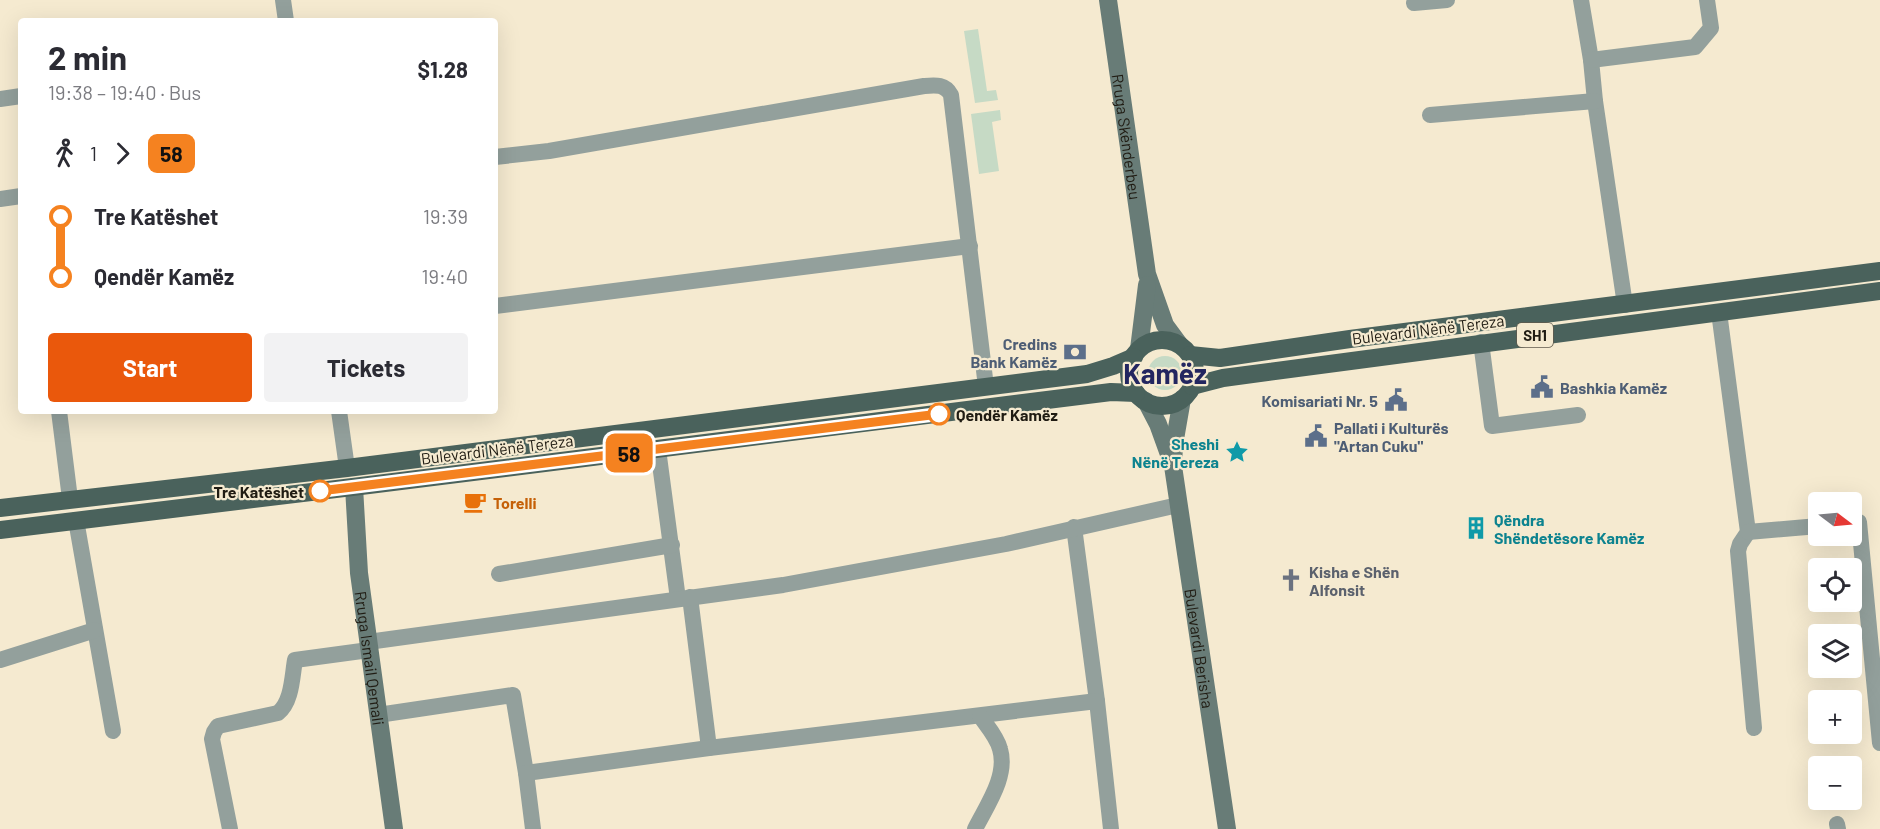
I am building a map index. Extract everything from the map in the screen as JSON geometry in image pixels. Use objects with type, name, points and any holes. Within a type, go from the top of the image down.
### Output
[{"type":"main road","name":"Rruga Skënderbeu","points":[[1107,0],[1147,274],[1165,324],[1185,350]]},
{"type":"main road","name":"Bulevardi Nënë Tereza","points":[[0,508],[347,468],[1086,374],[1113,366],[1155,340],[1168,340],[1185,350],[1220,358],[1350,339],[1880,271]]},
{"type":"main road","name":"Rruga Skënderbeu","points":[[1136,353],[1145,309],[1147,274]]},
{"type":"main road","name":"Bulevardi Nënë Tereza","points":[[0,530],[1105,392],[1141,397],[1166,405],[1187,393],[1223,378],[1480,342],[1880,291]]},
{"type":"main road","points":[[1625,305],[1628,324]]},
{"type":"main road","points":[[1185,350],[1195,374],[1187,393]]},
{"type":"main road","points":[[1136,353],[1129,375],[1141,397]]},
{"type":"main road","name":"Bulevardi Berisha","points":[[1187,393],[1174,445],[1173,466],[1227,829]]},
{"type":"main road","name":"Bulevardi Berisha","points":[[1141,397],[1158,424],[1173,466]]},
{"type":"main road","name":"Rruga Ismail Qemali","points":[[354,487],[359,573],[394,829]]},
{"type":"street","points":[[283,0],[286,18]]},
{"type":"street","points":[[1414,3],[1446,0]]},
{"type":"street","points":[[1581,0],[1625,305]]},
{"type":"street","points":[[1591,60],[1695,47],[1711,28],[1707,0]]},
{"type":"street","points":[[498,157],[549,151],[776,110],[939,85],[947,88],[951,95],[986,387]]},
{"type":"street","points":[[0,99],[18,96]]},
{"type":"street","points":[[1430,115],[1595,101]]},
{"type":"street","points":[[0,199],[18,196]]},
{"type":"street","points":[[498,306],[970,246]]},
{"type":"street","points":[[1719,312],[1748,532],[1738,551],[1754,728]]},
{"type":"street","points":[[1480,342],[1492,426],[1578,415]]},
{"type":"street","points":[[59,414],[70,499]]},
{"type":"street","points":[[339,414],[347,468]]},
{"type":"street","points":[[658,449],[672,545],[684,598],[709,748]]},
{"type":"street","points":[[230,829],[213,739],[214,732],[218,726],[227,722],[278,713],[284,708],[288,700],[295,660],[368,646],[783,585],[898,565],[1006,544],[1178,505]]},
{"type":"street","points":[[76,520],[113,731]]},
{"type":"street","points":[[1074,527],[1111,829]]},
{"type":"street","points":[[1748,532],[1808,527]]},
{"type":"street","points":[[499,574],[672,545]]},
{"type":"street","points":[[1860,546],[1880,743]]},
{"type":"street","points":[[0,660],[95,630]]},
{"type":"street","points":[[378,715],[513,695],[533,829]]},
{"type":"street","points":[[526,773],[709,748],[1097,701]]},
{"type":"street","points":[[975,829],[1000,778],[1003,762],[1000,747],[980,716]]},
{"type":"green space","points":[[978,29],[987,91],[996,90],[998,100],[975,103],[964,31]]},
{"type":"green space","points":[[1000,110],[1001,120],[992,122],[999,171],[979,174],[971,114]]},
{"type":"green space","points":[[1165,356],[1177,361],[1182,373],[1177,385],[1165,390],[1153,385],[1148,373],[1153,361]]},
{"type":"bus line","name":"58","points":[[320,491],[939,414]]},
{"type":"place","name":"Credins Bank Kamëz","points":[[1075,352]]},
{"type":"place","name":"Bashkia Kamëz","points":[[1542,387]]},
{"type":"place","name":"Komisariati Nr. 5","points":[[1396,400]]},
{"type":"place","name":"Qendër Kamëz","points":[[939,414]]},
{"type":"place","name":"Pallati i Kulturës \"Artan Cuku\"","points":[[1316,436]]},
{"type":"place","name":"Sheshi Nënë Tereza","points":[[1237,452]]},
{"type":"place","name":"Tre Katëshet","points":[[320,491]]},
{"type":"place","name":"Torelli","points":[[475,502]]},
{"type":"place","name":"Qëndra Shëndetësore Kamëz","points":[[1476,528]]},
{"type":"place","name":"Kisha e Shën Alfonsit","points":[[1291,580]]},
{"type":"district","name":"Kamëz","points":[[1165,373]]}]
